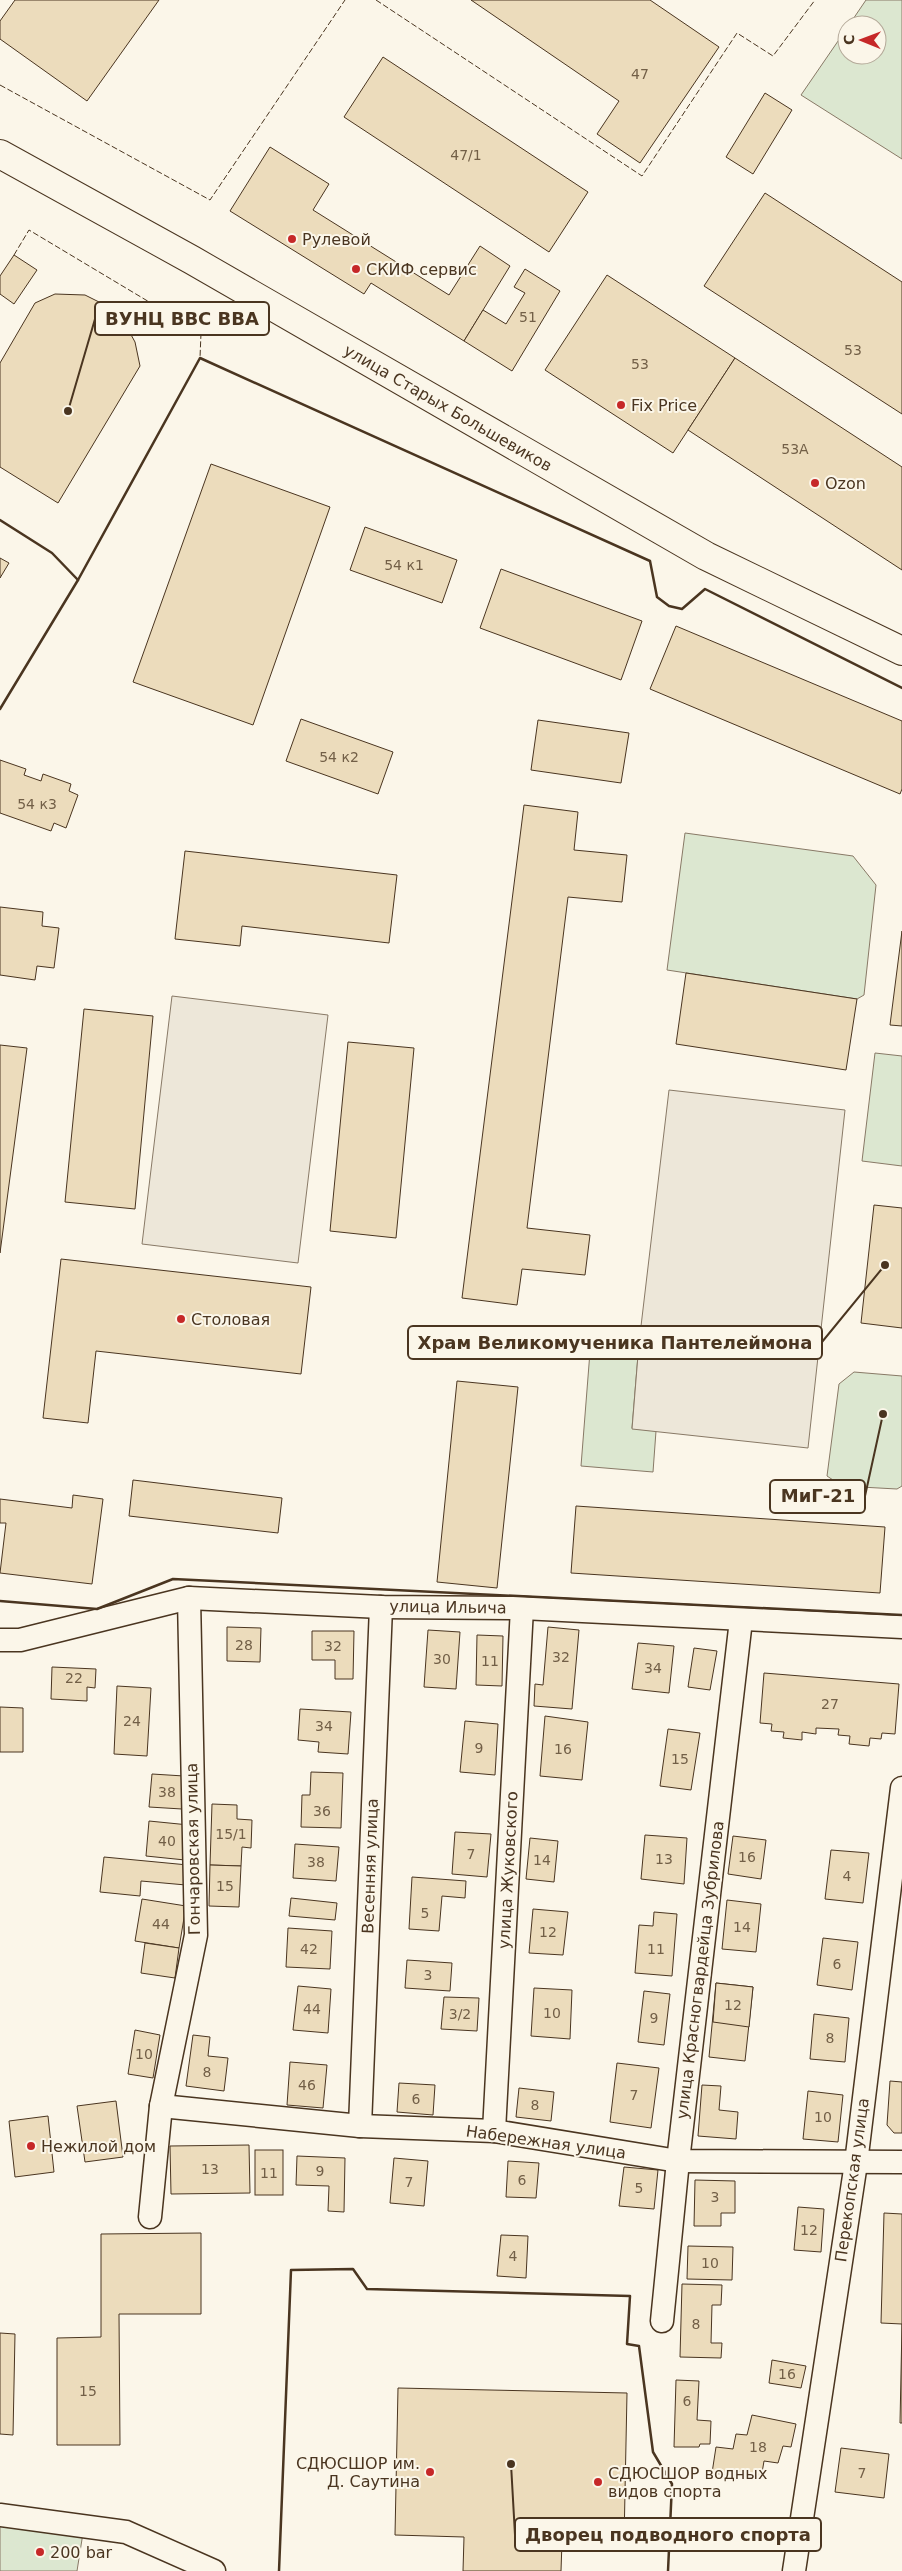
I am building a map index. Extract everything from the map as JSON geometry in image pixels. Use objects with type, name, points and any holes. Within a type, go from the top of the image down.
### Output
[{"type":"street","name":"улица Старых Большевиков","points":[[0,154],[192,260],[706,556],[902,651]]},
{"type":"street","name":"улица Ильича","points":[[0,1640],[20,1640],[189,1598],[381,1607],[522,1608],[902,1627]]},
{"type":"street","name":"Гончаровская улица","points":[[150,2217],[161,2106],[196,1935],[189,1598]]},
{"type":"street","name":"Весенняя улица","points":[[360,2126],[381,1607]]},
{"type":"street","name":"улица Жуковского","points":[[494,2131],[522,1608]]},
{"type":"street","name":"улица Красногвардейца Зубрилова","points":[[662,2321],[678,2161],[741,1620]]},
{"type":"street","name":"Перекопская улица","points":[[794,2571],[856,2163],[902,1788]]},
{"type":"street","name":"Набережная улица","points":[[161,2106],[360,2126],[494,2131],[678,2161],[902,2162]]},
{"type":"street","points":[[0,2515],[126,2532],[214,2571]]},
{"type":"green space","points":[[866,0],[902,0],[902,159],[801,95],[837,43],[837,65],[887,65],[887,15],[856,15]]},
{"type":"green space","points":[[685,833],[853,856],[876,885],[864,995],[857,999],[667,970]]},
{"type":"green space","points":[[875,1053],[902,1056],[902,1166],[862,1161]]},
{"type":"green space","points":[[591,1339],[639,1343],[632,1428],[656,1431],[653,1472],[581,1466]]},
{"type":"green space","points":[[854,1372],[902,1376],[902,1486],[897,1489],[842,1486],[827,1476],[839,1384]]},
{"type":"green space","name":"200 bar","points":[[0,2525],[83,2533],[77,2571],[0,2571]]},
{"type":"shaded area","points":[[172,996],[328,1015],[298,1263],[142,1244]]},
{"type":"shaded area","points":[[669,1090],[845,1110],[808,1448],[632,1429],[639,1343]]},
{"type":"building","points":[[15,0],[159,0],[87,101],[0,39],[0,21]]},
{"type":"building","points":[[471,0],[650,0],[719,47],[640,163],[597,134],[619,101]]},
{"type":"building","points":[[383,57],[588,192],[549,252],[344,117]]},
{"type":"building","points":[[765,93],[792,110],[753,174],[726,157]]},
{"type":"building","points":[[270,147],[329,184],[313,210],[449,295],[480,246],[510,266],[464,341],[371,283],[364,294],[230,211]]},
{"type":"building","points":[[765,193],[902,282],[902,414],[704,286]]},
{"type":"building","points":[[14,255],[37,270],[14,304],[0,294],[0,276]]},
{"type":"building","points":[[525,269],[560,291],[512,371],[464,341],[483,310],[506,324],[525,293],[514,287]]},
{"type":"building","points":[[607,275],[735,358],[673,453],[545,370]]},
{"type":"building","points":[[55,294],[85,295],[107,306],[123,320],[135,342],[140,366],[58,503],[0,467],[0,363],[35,303]]},
{"type":"building","points":[[735,358],[902,467],[902,570],[688,430]]},
{"type":"building","points":[[211,464],[330,507],[253,725],[133,682]]},
{"type":"building","points":[[365,527],[457,560],[442,603],[350,570]]},
{"type":"building","points":[[0,558],[9,563],[0,578]]},
{"type":"building","points":[[501,569],[642,621],[621,680],[480,628]]},
{"type":"building","points":[[676,626],[902,721],[902,789],[900,794],[650,689]]},
{"type":"building","points":[[301,719],[393,752],[378,794],[286,761]]},
{"type":"building","points":[[538,720],[629,733],[621,783],[531,770]]},
{"type":"building","points":[[0,760],[26,769],[24,775],[41,781],[43,774],[71,784],[69,791],[78,795],[66,828],[54,823],[51,831],[0,813]]},
{"type":"building","points":[[524,805],[578,812],[574,850],[627,855],[622,902],[568,897],[527,1228],[590,1235],[585,1275],[522,1269],[517,1305],[462,1298]]},
{"type":"building","points":[[185,851],[397,875],[389,943],[242,926],[240,946],[175,939]]},
{"type":"building","points":[[0,907],[43,912],[42,926],[59,928],[54,968],[37,966],[35,980],[0,975]]},
{"type":"building","points":[[902,931],[902,1026],[890,1025]]},
{"type":"building","points":[[686,973],[857,999],[846,1070],[676,1044]]},
{"type":"building","points":[[84,1009],[153,1016],[135,1209],[65,1202]]},
{"type":"building","points":[[348,1042],[414,1048],[396,1238],[330,1231]]},
{"type":"building","points":[[0,1045],[27,1048],[0,1253]]},
{"type":"building","points":[[874,1205],[902,1208],[902,1328],[861,1323]]},
{"type":"building","name":"Столовая","points":[[61,1259],[311,1287],[301,1374],[96,1351],[88,1423],[43,1418]]},
{"type":"building","points":[[457,1381],[518,1387],[497,1588],[437,1582]]},
{"type":"building","points":[[133,1480],[282,1498],[278,1533],[129,1516]]},
{"type":"building","points":[[73,1495],[103,1499],[92,1584],[0,1573],[6,1523],[0,1523],[0,1499],[72,1508]]},
{"type":"building","points":[[576,1506],[885,1527],[880,1593],[571,1573]]},
{"type":"building","points":[[227,1627],[261,1628],[260,1662],[227,1661]]},
{"type":"building","points":[[548,1627],[579,1630],[572,1709],[534,1706],[535,1684],[543,1685]]},
{"type":"building","points":[[428,1630],[460,1632],[456,1689],[424,1687]]},
{"type":"building","points":[[312,1631],[354,1631],[353,1679],[335,1679],[335,1660],[312,1660]]},
{"type":"building","points":[[477,1635],[503,1636],[502,1686],[476,1685]]},
{"type":"building","points":[[638,1643],[674,1646],[669,1693],[632,1689]]},
{"type":"building","points":[[694,1648],[717,1651],[710,1690],[688,1687]]},
{"type":"building","points":[[52,1667],[96,1669],[95,1688],[87,1687],[87,1701],[51,1699]]},
{"type":"building","points":[[764,1673],[899,1684],[895,1734],[882,1733],[881,1739],[870,1738],[869,1746],[849,1744],[850,1736],[838,1735],[839,1729],[816,1728],[816,1734],[802,1732],[802,1740],[783,1738],[784,1732],[771,1731],[772,1724],[760,1723]]},
{"type":"building","points":[[117,1686],[151,1688],[147,1756],[114,1754]]},
{"type":"building","points":[[0,1707],[23,1708],[23,1752],[0,1752]]},
{"type":"building","points":[[300,1709],[351,1712],[348,1754],[318,1752],[319,1742],[298,1740]]},
{"type":"building","points":[[545,1716],[588,1722],[582,1780],[540,1776]]},
{"type":"building","points":[[465,1721],[498,1724],[495,1775],[460,1772]]},
{"type":"building","points":[[668,1729],[700,1733],[691,1790],[660,1786]]},
{"type":"building","points":[[311,1772],[343,1773],[341,1828],[301,1827],[302,1795],[310,1795]]},
{"type":"building","points":[[152,1774],[184,1776],[182,1809],[149,1807]]},
{"type":"building","points":[[212,1804],[237,1805],[237,1819],[252,1820],[251,1848],[242,1847],[241,1866],[210,1865]]},
{"type":"building","points":[[149,1821],[189,1825],[185,1860],[146,1856]]},
{"type":"building","points":[[455,1832],[491,1834],[487,1877],[452,1874]]},
{"type":"building","points":[[645,1835],[687,1838],[684,1884],[641,1879]]},
{"type":"building","points":[[733,1836],[766,1840],[761,1879],[728,1874]]},
{"type":"building","points":[[530,1838],[558,1841],[554,1882],[526,1879]]},
{"type":"building","points":[[295,1844],[339,1847],[336,1881],[293,1878]]},
{"type":"building","points":[[831,1850],[869,1853],[863,1903],[825,1899]]},
{"type":"building","points":[[104,1857],[188,1865],[186,1885],[141,1881],[140,1896],[100,1892]]},
{"type":"building","points":[[210,1865],[241,1866],[239,1907],[209,1906]]},
{"type":"building","points":[[412,1877],[466,1881],[465,1898],[442,1896],[439,1931],[409,1929]]},
{"type":"building","points":[[291,1898],[337,1903],[335,1920],[289,1916]]},
{"type":"building","points":[[142,1899],[186,1906],[179,1948],[135,1941]]},
{"type":"building","points":[[727,1900],[761,1904],[756,1952],[722,1949]]},
{"type":"building","points":[[533,1909],[568,1912],[563,1955],[529,1953]]},
{"type":"building","points":[[654,1912],[677,1914],[672,1976],[635,1973],[639,1925],[653,1926]]},
{"type":"building","points":[[288,1928],[332,1931],[330,1969],[286,1967]]},
{"type":"building","points":[[823,1938],[858,1942],[852,1990],[817,1985]]},
{"type":"building","points":[[145,1943],[179,1948],[175,1978],[141,1973]]},
{"type":"building","points":[[407,1960],[452,1963],[450,1991],[405,1988]]},
{"type":"building","points":[[716,1983],[753,1987],[745,2061],[709,2057]]},
{"type":"building","points":[[716,1983],[753,1987],[749,2027],[713,2022]]},
{"type":"building","points":[[298,1986],[331,1989],[328,2033],[293,2030]]},
{"type":"building","points":[[534,1988],[572,1990],[570,2039],[531,2036]]},
{"type":"building","points":[[644,1991],[670,1994],[664,2045],[638,2042]]},
{"type":"building","points":[[444,1997],[479,1998],[477,2031],[441,2029]]},
{"type":"building","points":[[814,2014],[849,2018],[845,2062],[810,2059]]},
{"type":"building","points":[[135,2030],[160,2035],[153,2078],[128,2074]]},
{"type":"building","points":[[193,2035],[210,2037],[208,2056],[228,2058],[224,2091],[186,2086]]},
{"type":"building","points":[[290,2062],[327,2065],[323,2108],[287,2105]]},
{"type":"building","points":[[617,2063],[659,2068],[651,2128],[610,2122]]},
{"type":"building","points":[[890,2081],[902,2082],[902,2133],[894,2133],[887,2125]]},
{"type":"building","points":[[399,2083],[435,2085],[433,2115],[397,2112]]},
{"type":"building","points":[[702,2085],[721,2086],[719,2110],[738,2112],[736,2139],[698,2136]]},
{"type":"building","points":[[519,2088],[554,2092],[551,2121],[516,2117]]},
{"type":"building","points":[[808,2091],[843,2095],[838,2142],[803,2139]]},
{"type":"building","points":[[116,2101],[123,2157],[85,2162],[77,2106]]},
{"type":"building","name":"Нежилой дом","points":[[48,2116],[54,2172],[15,2177],[9,2121]]},
{"type":"building","points":[[249,2145],[250,2193],[171,2194],[170,2146]]},
{"type":"building","points":[[255,2150],[283,2150],[283,2195],[255,2195]]},
{"type":"building","points":[[297,2156],[345,2158],[344,2212],[328,2211],[329,2186],[296,2185]]},
{"type":"building","points":[[394,2158],[428,2161],[424,2206],[390,2203]]},
{"type":"building","points":[[508,2161],[539,2163],[536,2198],[506,2197]]},
{"type":"building","points":[[624,2167],[658,2170],[654,2209],[619,2206]]},
{"type":"building","points":[[695,2180],[735,2181],[735,2213],[721,2213],[721,2226],[694,2226]]},
{"type":"building","points":[[798,2207],[824,2209],[821,2252],[794,2250]]},
{"type":"building","points":[[884,2213],[902,2214],[902,2324],[881,2323]]},
{"type":"building","points":[[201,2233],[201,2314],[119,2314],[120,2445],[57,2445],[57,2338],[101,2337],[101,2234]]},
{"type":"building","points":[[501,2235],[528,2236],[526,2278],[497,2276]]},
{"type":"building","points":[[688,2246],[733,2247],[732,2280],[687,2279]]},
{"type":"building","points":[[682,2284],[722,2285],[721,2305],[712,2305],[711,2343],[722,2343],[721,2358],[680,2357]]},
{"type":"building","points":[[902,2324],[902,2423],[900,2423]]},
{"type":"building","points":[[0,2333],[15,2334],[13,2435],[0,2434]]},
{"type":"building","points":[[772,2360],[806,2366],[801,2388],[769,2383]]},
{"type":"building","points":[[676,2380],[699,2381],[697,2420],[711,2421],[710,2444],[700,2444],[699,2447],[674,2447]]},
{"type":"building","points":[[398,2388],[627,2393],[624,2542],[562,2541],[561,2571],[463,2571],[464,2537],[395,2535]]},
{"type":"building","points":[[752,2415],[796,2424],[791,2447],[783,2446],[778,2463],[764,2461],[761,2479],[712,2473],[716,2447],[733,2449],[736,2434],[747,2435]]},
{"type":"building","points":[[841,2448],[889,2454],[884,2498],[835,2492]]},
{"type":"fence","points":[[0,85],[210,200],[345,0]]},
{"type":"fence","points":[[376,0],[642,176],[737,33],[773,56],[815,0]]},
{"type":"fence","points":[[14,255],[29,230],[201,333],[200,358]]},
{"type":"wall","points":[[0,709],[78,580],[200,358],[650,561],[657,597],[669,606],[682,609],[705,589],[902,688]]},
{"type":"wall","points":[[0,520],[52,553],[78,580]]},
{"type":"wall","points":[[0,1601],[97,1609],[173,1579],[902,1615]]},
{"type":"wall","points":[[279,2571],[291,2270],[353,2269],[367,2289],[630,2296],[627,2344],[639,2346],[653,2452],[672,2484],[668,2571]]},
{"type":"place","name":"Рулевой","points":[[292,239]]},
{"type":"place","name":"СКИФ сервис","points":[[356,269]]},
{"type":"place","name":"Fix Price","points":[[621,405]]},
{"type":"place","name":"ВУНЦ ВВС ВВА","points":[[68,411]]},
{"type":"place","name":"Ozon","points":[[815,483]]},
{"type":"place","name":"Храм Великомученика Пантелеймона","points":[[885,1265]]},
{"type":"place","name":"Столовая","points":[[181,1319]]},
{"type":"place","name":"МиГ-21","points":[[883,1414]]},
{"type":"place","name":"Нежилой дом","points":[[31,2146]]},
{"type":"place","name":"Дворец подводного спорта","points":[[511,2464]]},
{"type":"place","name":"СДЮСШОР им. Д. Саутина","points":[[430,2472]]},
{"type":"place","name":"СДЮСШОР водных видов спорта","points":[[598,2482]]},
{"type":"place","name":"200 bar","points":[[40,2552]]}]
